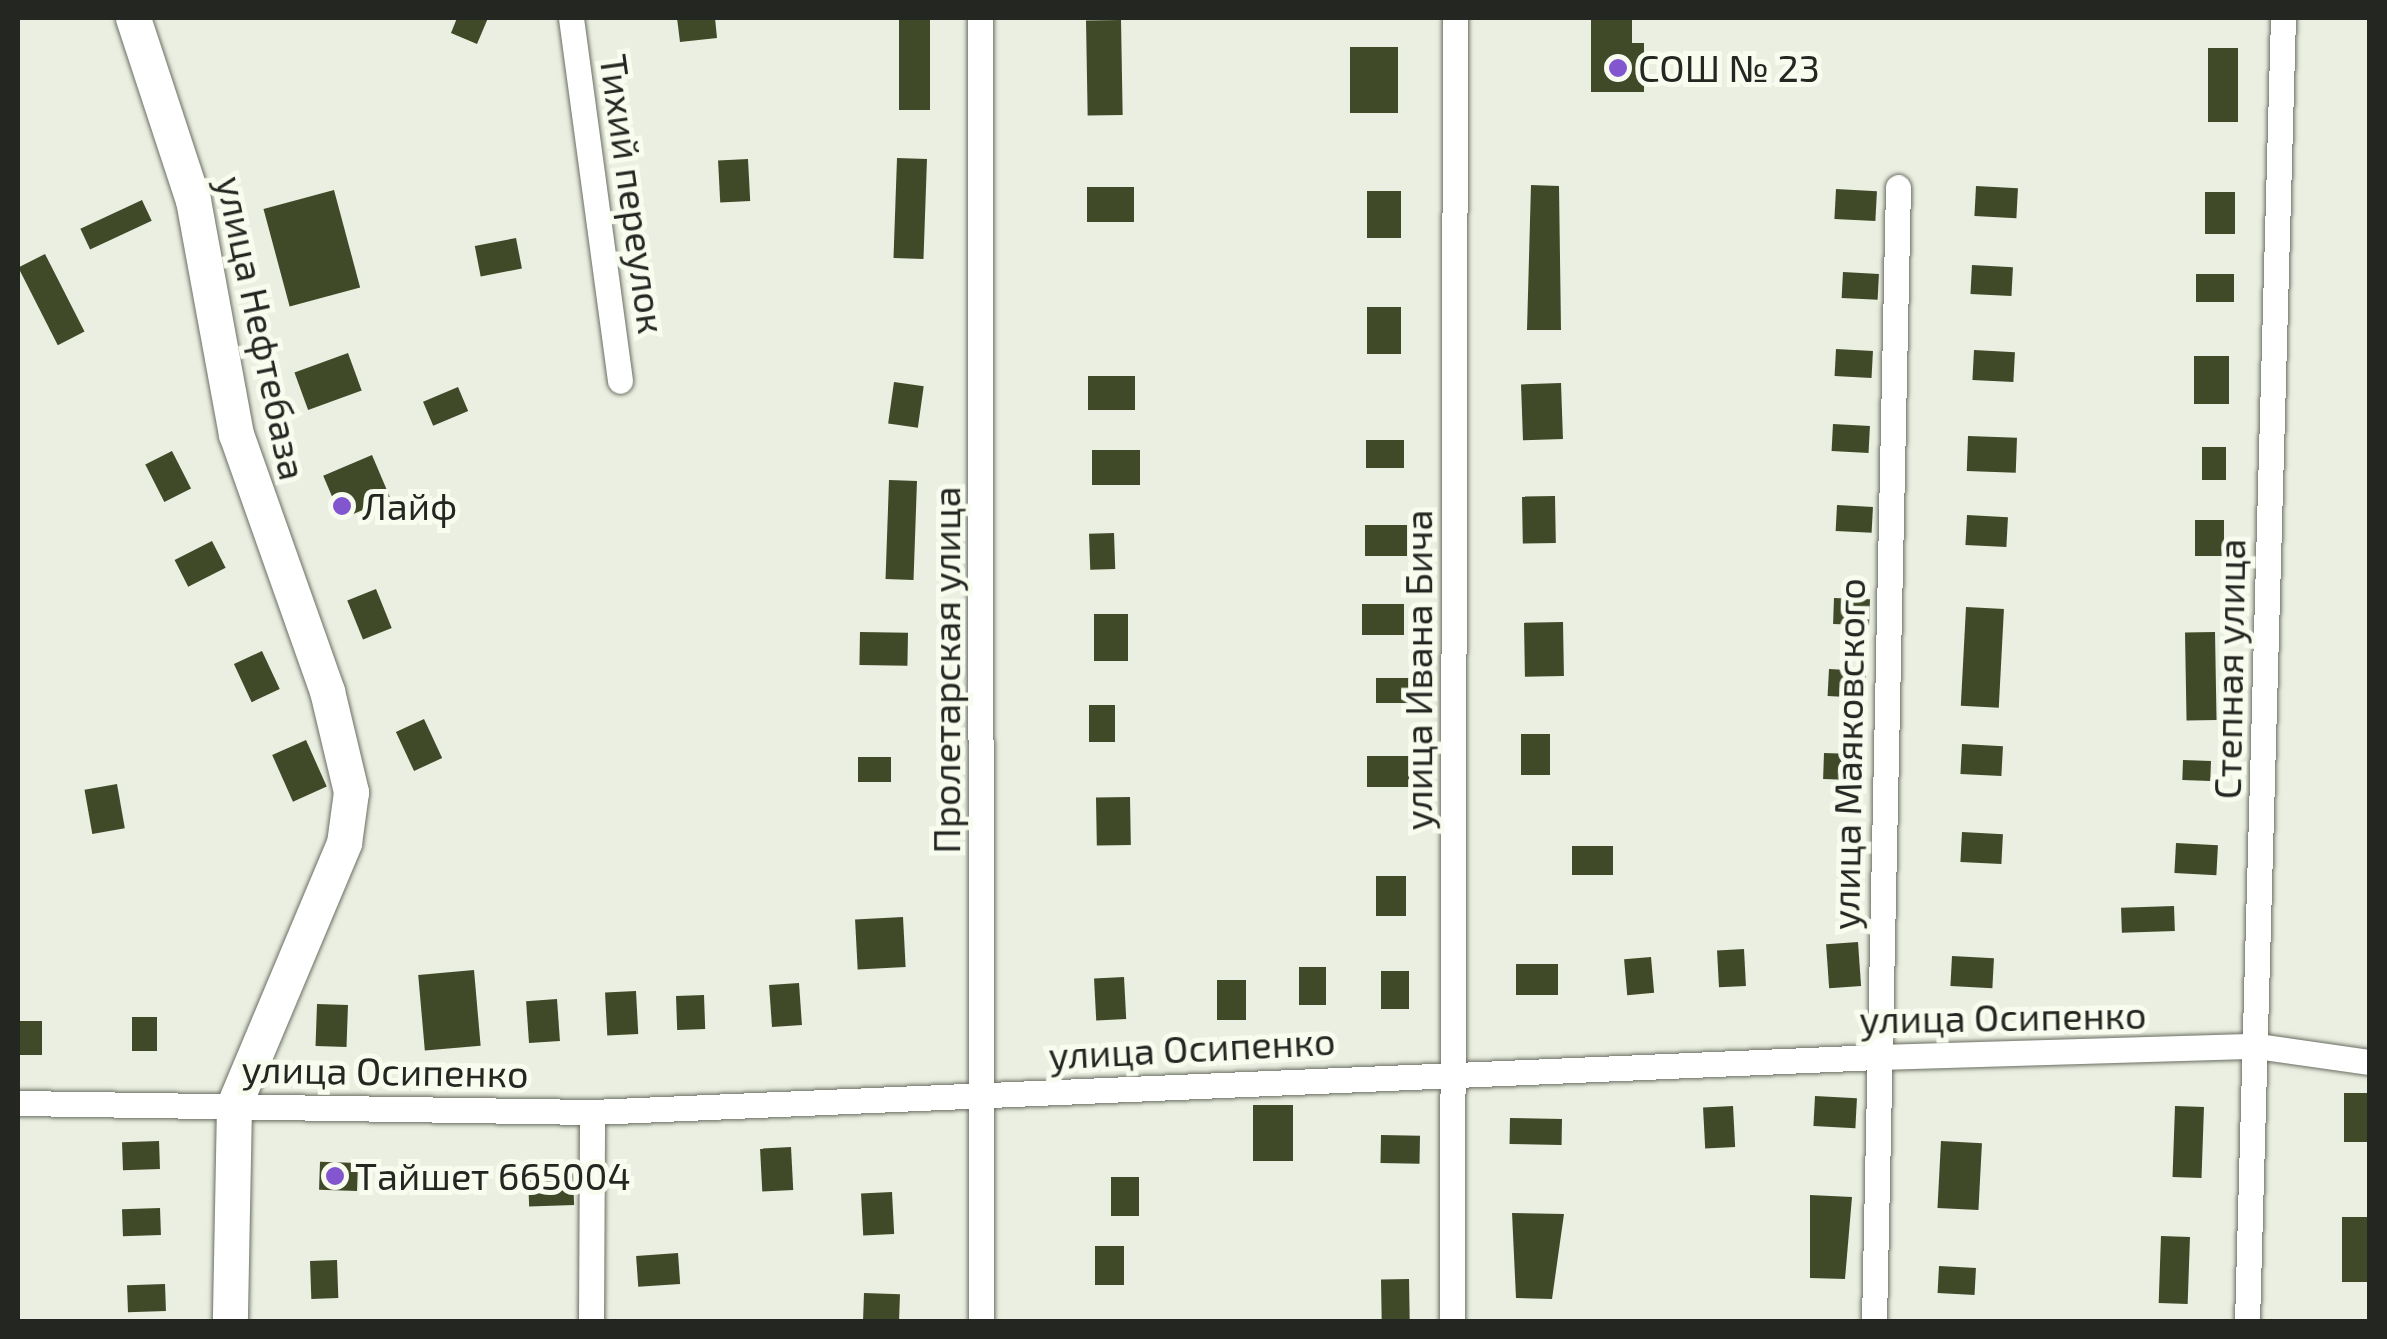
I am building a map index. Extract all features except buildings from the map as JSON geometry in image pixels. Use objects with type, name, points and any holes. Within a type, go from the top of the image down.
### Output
[{"type":"main road","name":"улица Нефтебаза","points":[[133,18],[194,200],[236,434],[328,691],[350,792],[339,856],[234,1106]]},
{"type":"main road","points":[[230,1322],[234,1106]]},
{"type":"street","name":"Тихий переулок","points":[[571,18],[620,381]]},
{"type":"street","name":"Пролетарская улица","points":[[980,18],[986,1096],[980,1322]]},
{"type":"street","name":"улица Ивана Бича","points":[[1452,1322],[1456,1071],[1455,18]]},
{"type":"street","name":"Степная улица","points":[[2247,1322],[2283,18]]},
{"type":"street","name":"улица Маяковского","points":[[1874,1322],[1898,187]]},
{"type":"street","name":"улица Осипенко","points":[[18,1104],[592,1112],[1456,1071],[2257,1046],[2370,1062]]},
{"type":"street","points":[[591,1322],[592,1112]]},
{"type":"place","name":"СОШ № 23","points":[[1618,68]]},
{"type":"place","name":"Лайф","points":[[342,506]]},
{"type":"place","name":"Тайшет 665004","points":[[335,1176]]}]
